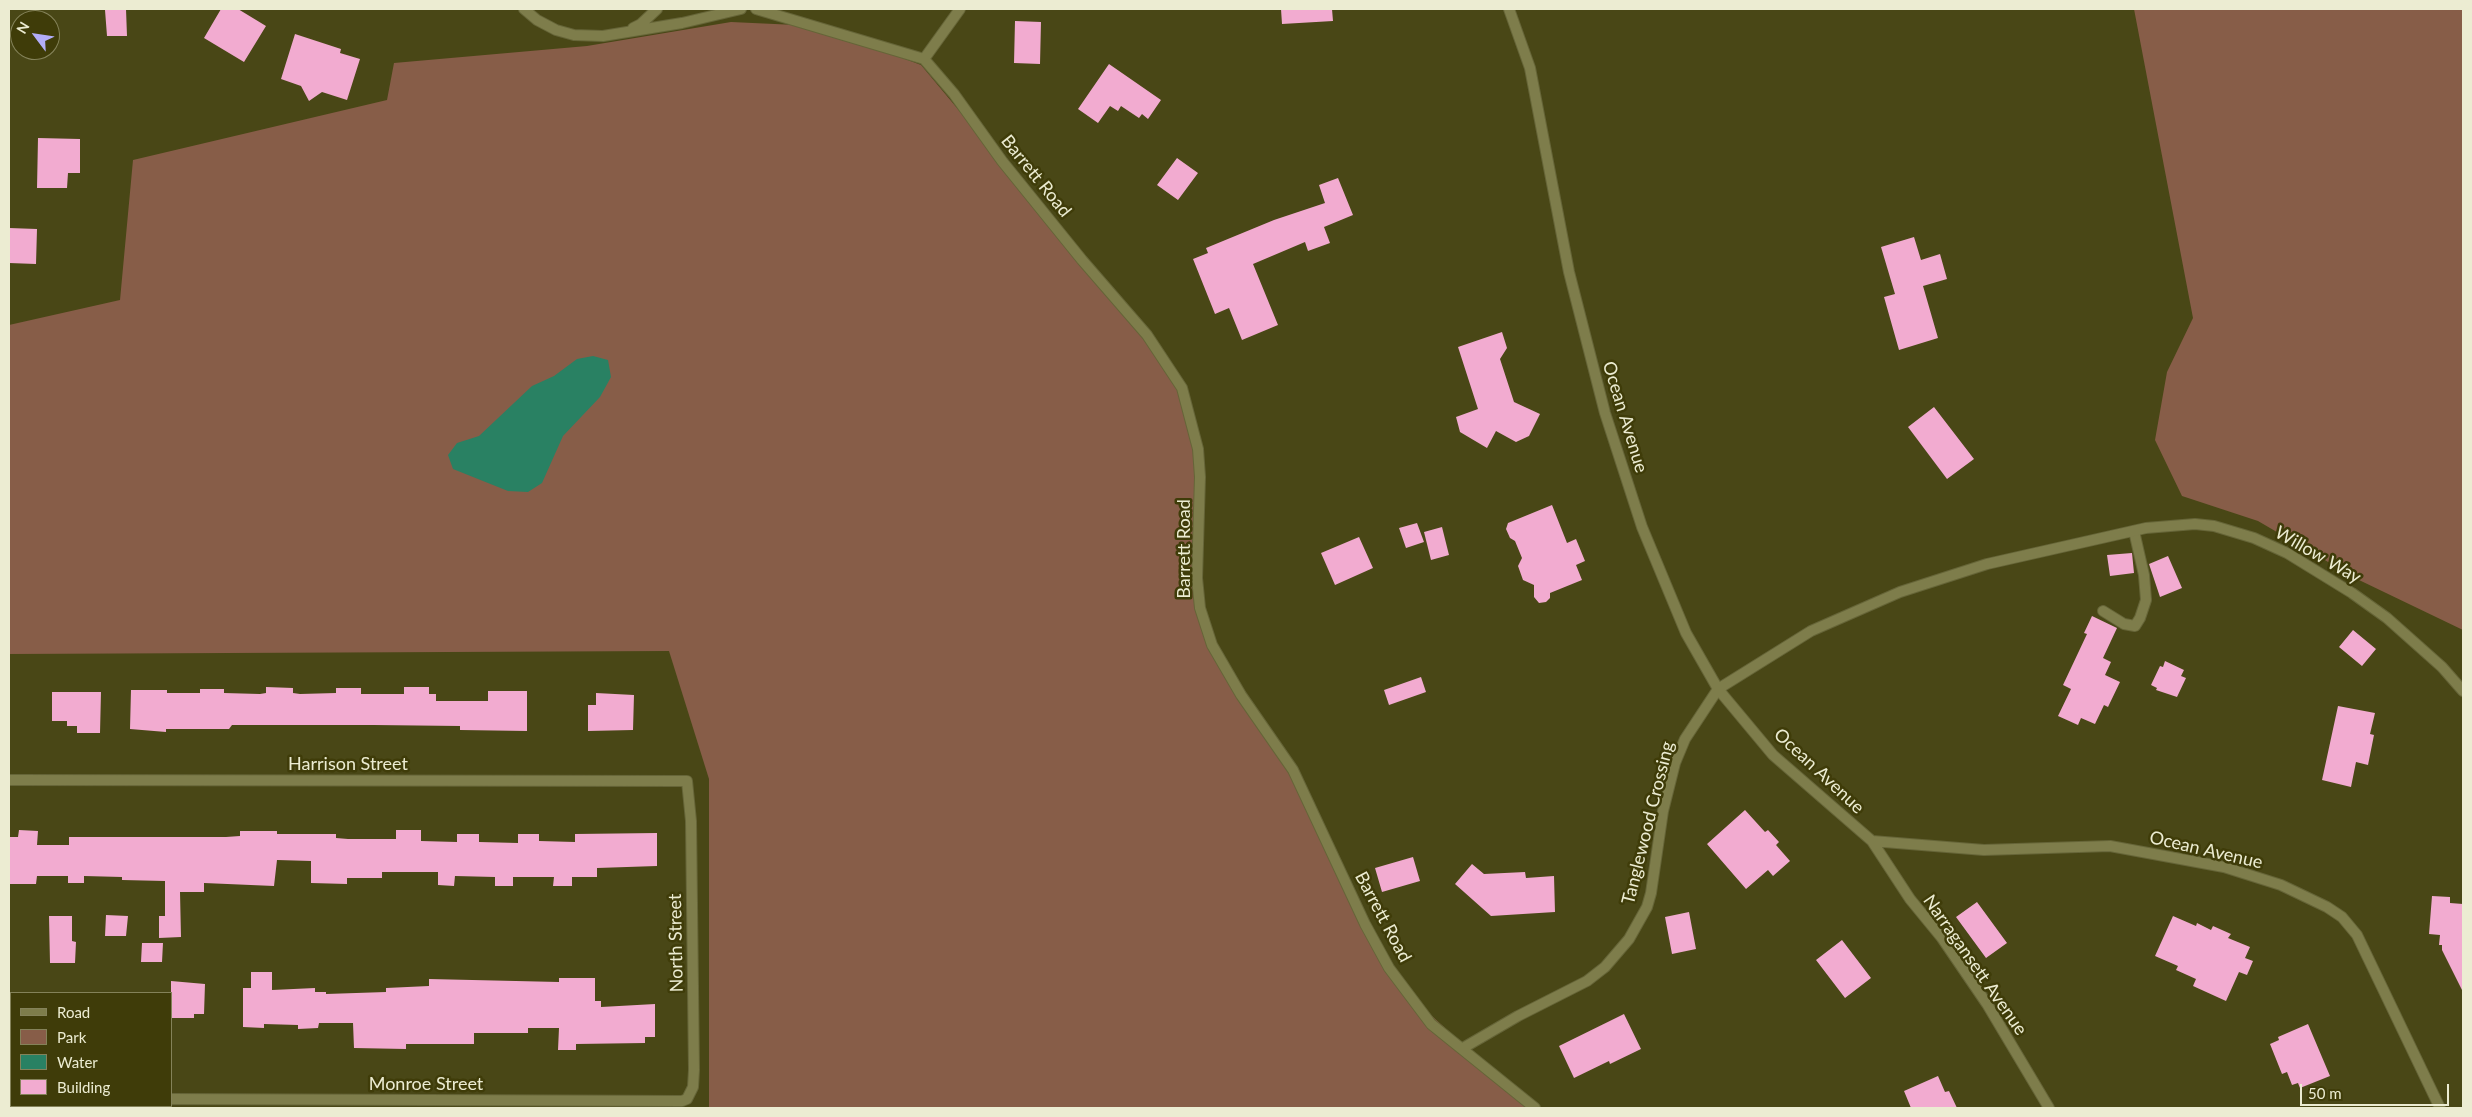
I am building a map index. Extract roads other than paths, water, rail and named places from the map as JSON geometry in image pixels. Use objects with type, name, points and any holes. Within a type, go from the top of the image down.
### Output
[{"type":"street","points":[[524,9],[536,20],[556,30],[574,35],[603,36],[741,9]]},
{"type":"street","points":[[625,32],[641,24],[657,9]]},
{"type":"street","points":[[756,9],[924,58],[960,9]]},
{"type":"street","name":"Ocean Avenue","points":[[1509,9],[1530,68],[1568,272],[1605,413],[1642,527],[1686,633],[1718,688],[1772,755],[1872,841],[1984,850],[2110,846],[2224,867],[2281,885],[2312,899],[2342,917],[2357,935],[2440,1108]]},
{"type":"street","name":"Barrett Road","points":[[924,58],[954,94],[990,146],[1147,335],[1182,388],[1198,449],[1200,477],[1197,578],[1200,608],[1212,645],[1241,695],[1293,770],[1365,924],[1389,968],[1432,1024],[1535,1108]]},
{"type":"street","name":"Willow Way","points":[[2094,540],[2134,531],[2195,524],[2214,526],[2254,538],[2287,553],[2352,593],[2387,618],[2442,667],[2463,691]]},
{"type":"street","points":[[2103,611],[2124,624],[2135,626],[2140,618],[2146,600],[2144,575],[2134,531]]},
{"type":"street","name":"Tanglewood Crossing","points":[[1463,1048],[1518,1016],[1587,981],[1605,966],[1629,939],[1647,907],[1651,893],[1663,811],[1675,763],[1685,739],[1718,688],[1811,631],[1900,592],[1987,564],[2094,540]]},
{"type":"street","name":"Harrison Street","points":[[9,780],[687,781]]},
{"type":"street","name":"North Street","points":[[682,1101],[687,1098],[693,1087],[694,1070],[691,821],[687,781]]},
{"type":"street","name":"Narragansett Avenue","points":[[1872,841],[1910,899],[1942,938],[1987,1004],[2049,1108]]},
{"type":"street","name":"Monroe Street","points":[[172,1100],[682,1101]]},
{"type":"water","points":[[593,356],[608,360],[611,377],[600,397],[563,436],[542,483],[528,492],[508,491],[453,469],[448,455],[457,443],[479,436],[532,386],[554,376],[577,359]]}]
